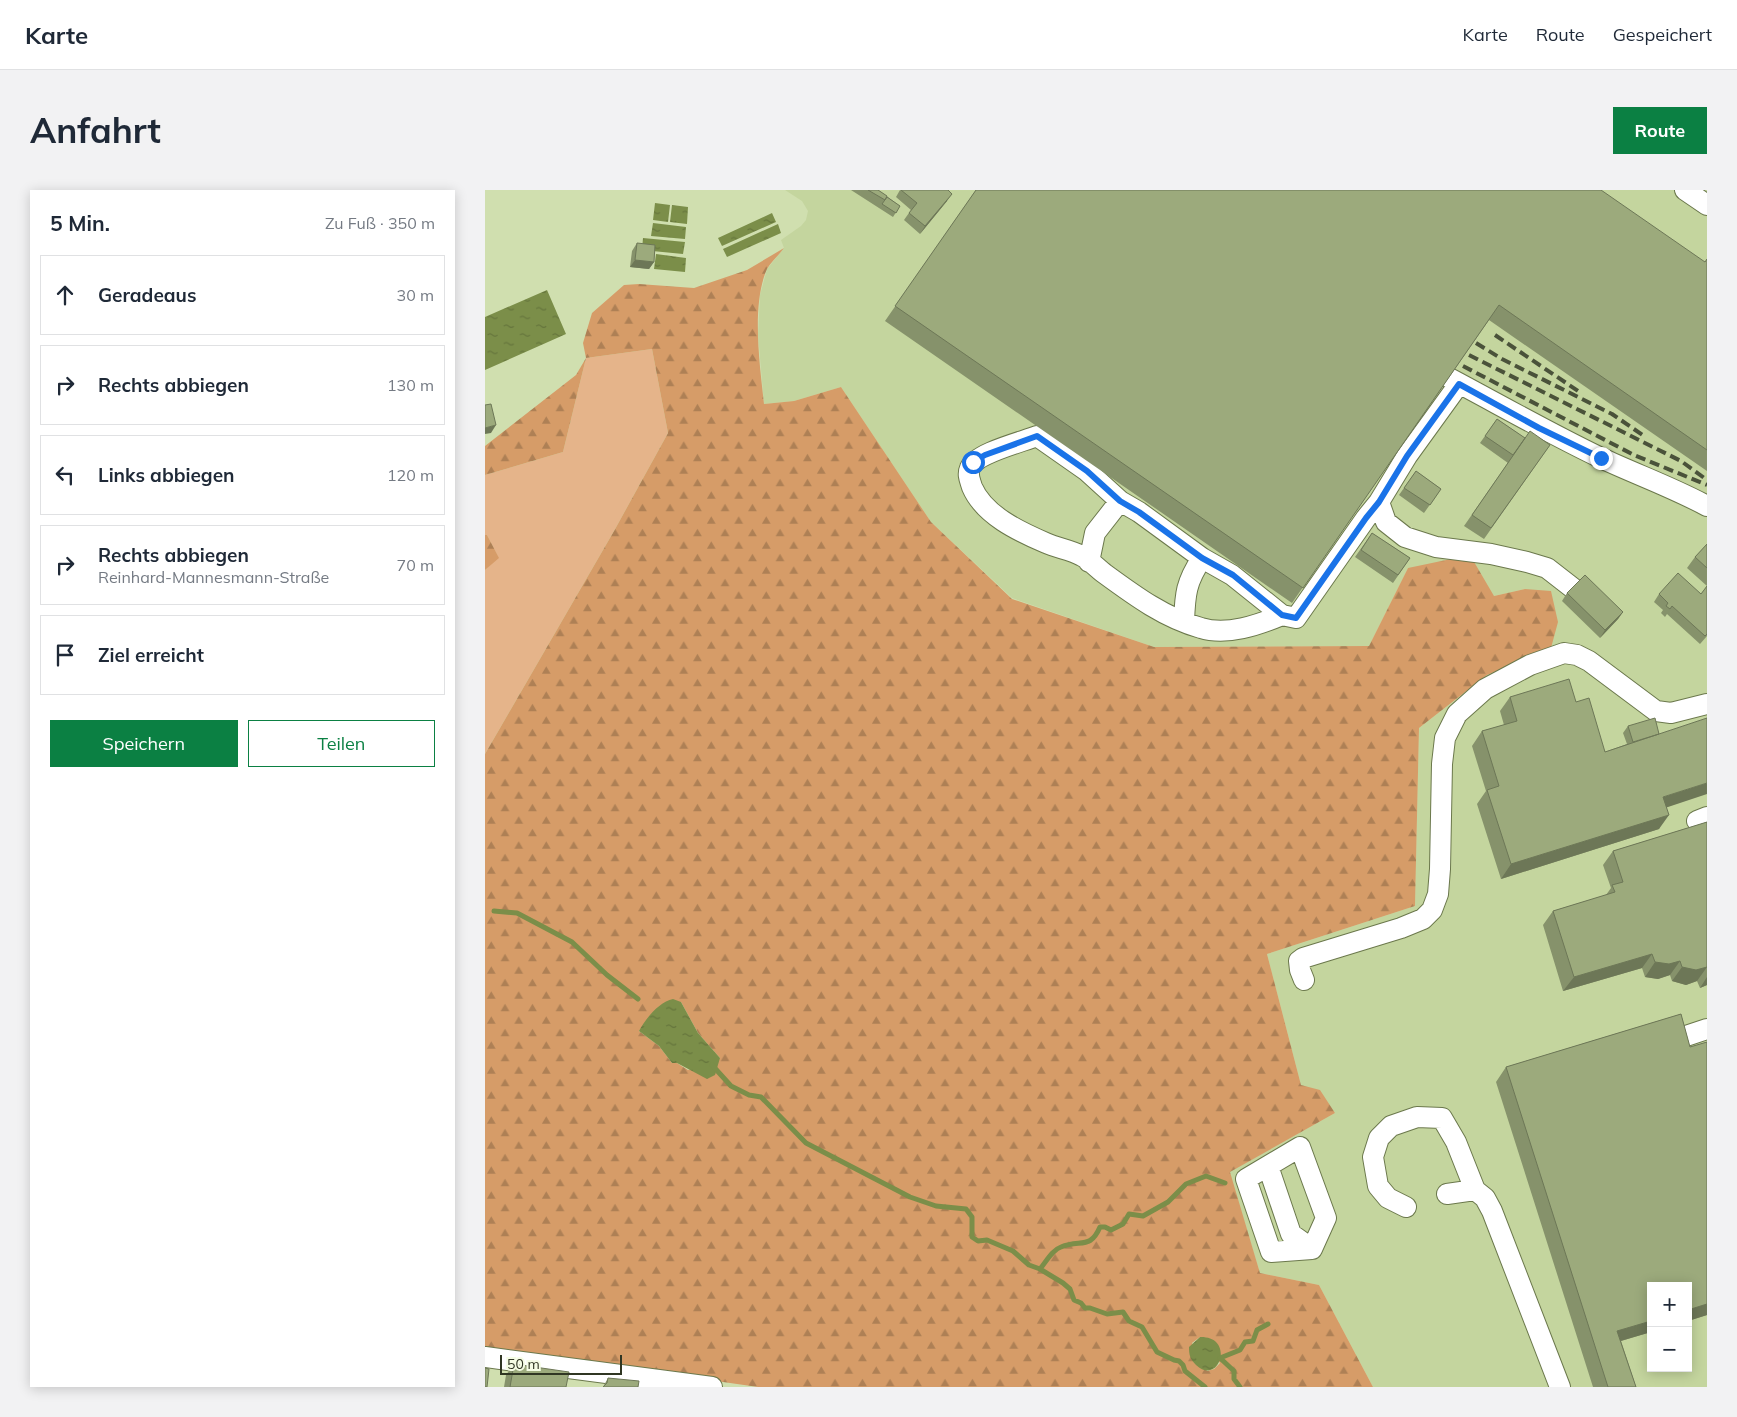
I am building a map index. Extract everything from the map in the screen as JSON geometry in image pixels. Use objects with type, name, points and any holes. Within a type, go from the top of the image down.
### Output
[{"type":"street","points":[[1685,190],[1707,205]]},
{"type":"street","points":[[1282,615],[1263,623],[1237,629],[1215,631],[1202,629],[1173,619],[1136,597],[1082,556],[1046,543],[994,516],[975,492],[969,478],[969,470],[973,462],[985,455],[1037,436],[1087,471],[1120,501],[1139,512],[1202,558],[1233,575],[1282,615],[1296,618],[1379,502],[1455,382],[1539,428],[1601,458],[1679,491],[1707,506]]},
{"type":"street","points":[[1089,562],[1095,533],[1120,501]]},
{"type":"street","points":[[1379,502],[1386,522],[1405,537],[1437,547],[1491,554],[1547,568],[1574,588]]},
{"type":"street","points":[[1184,622],[1185,593],[1193,572],[1202,558]]},
{"type":"street","points":[[1304,980],[1299,961],[1303,958],[1401,928],[1423,919],[1432,910],[1438,894],[1440,869],[1442,764],[1445,738],[1457,714],[1485,689],[1529,665],[1564,653],[1577,655],[1589,661],[1656,711],[1671,713],[1707,704]]},
{"type":"street","points":[[1683,1036],[1707,1029]]},
{"type":"street","points":[[1405,1207],[1388,1198],[1378,1186],[1373,1157],[1379,1138],[1391,1126],[1417,1117],[1442,1118],[1456,1142],[1475,1190],[1485,1198],[1492,1211],[1560,1387]]},
{"type":"street","points":[[1300,1147],[1326,1218],[1312,1249],[1291,1234],[1268,1166],[1300,1147]]},
{"type":"street","points":[[1447,1194],[1475,1190]]},
{"type":"street","points":[[485,1357],[712,1387]]},
{"type":"shaded area","points":[[785,190],[1707,190],[1707,1387],[1373,1387],[1319,1285],[1260,1273],[1229,1172],[1335,1113],[1301,1085],[1267,954],[1415,906],[1419,728],[1487,675],[1551,648],[1525,589],[1494,596],[1408,568],[1369,646],[1154,647],[1012,598],[931,522],[841,387],[794,401],[764,404],[758,335],[760,295],[767,269],[784,248],[781,240],[801,226],[806,220],[808,211],[802,201]]},
{"type":"shaded area","points":[[652,349],[668,433],[614,531],[485,754],[485,570],[498,557],[487,535],[485,535],[485,475],[563,452],[586,358]]},
{"type":"green space","points":[[784,248],[767,269],[759,300],[758,336],[764,404],[794,401],[841,387],[931,522],[1012,599],[1154,647],[1369,646],[1408,568],[1470,555],[1494,596],[1525,589],[1551,591],[1558,622],[1551,648],[1487,675],[1419,728],[1415,906],[1267,954],[1301,1085],[1320,1090],[1335,1113],[1230,1172],[1260,1273],[1319,1285],[1373,1387],[758,1387],[485,1348],[485,754],[614,531],[668,433],[652,349],[586,358],[583,343],[592,313],[624,285],[639,284],[694,288],[747,270]],"holes":[[[681,1002],[698,1033],[720,1058],[688,1070],[677,1063],[672,1063],[659,1046],[639,1031]],[[1200,1337],[1220,1363],[1214,1369],[1207,1371],[1192,1343]]]},
{"type":"green space","points":[[586,358],[563,452],[485,475],[485,446],[576,375]]},
{"type":"green space","points":[[485,535],[487,535],[499,558],[485,570]]},
{"type":"water","points":[[655,203],[670,205],[668,222],[653,220]]},
{"type":"water","points":[[672,205],[688,207],[687,224],[670,222]]},
{"type":"water","points":[[772,213],[776,222],[722,246],[718,238]]},
{"type":"water","points":[[653,223],[686,227],[685,239],[651,236]]},
{"type":"water","points":[[778,224],[781,233],[727,257],[723,249]]},
{"type":"water","points":[[643,238],[685,242],[683,254],[642,250]]},
{"type":"water","points":[[656,254],[686,258],[685,272],[654,269]]},
{"type":"water","points":[[547,290],[566,334],[485,370],[485,317]]},
{"type":"water","points":[[673,999],[681,1002],[698,1033],[720,1058],[715,1075],[707,1079],[677,1063],[672,1063],[659,1046],[639,1031],[653,1011],[663,1003]]},
{"type":"water","points":[[1200,1337],[1211,1339],[1218,1344],[1221,1351],[1217,1366],[1211,1370],[1204,1370],[1196,1365],[1190,1357],[1189,1347]]},
{"type":"building","points":[[868,190],[878,190],[887,196],[885,200]]},
{"type":"building","points":[[901,190],[948,190],[952,194],[925,226],[909,213],[917,203]]},
{"type":"building","points":[[976,190],[1601,190],[1705,262],[1707,259],[1707,450],[1499,305],[1303,588],[895,306]]},
{"type":"building","points":[[887,197],[900,206],[896,213],[882,204]]},
{"type":"building","points":[[637,243],[655,245],[654,262],[635,260]]},
{"type":"building","points":[[491,404],[496,425],[485,428],[485,405]]},
{"type":"building","points":[[1497,419],[1525,438],[1513,455],[1485,436]]},
{"type":"building","points":[[1530,431],[1550,445],[1491,528],[1472,515]]},
{"type":"building","points":[[1416,471],[1441,489],[1430,505],[1404,488]]},
{"type":"building","points":[[1372,533],[1410,558],[1398,575],[1361,550]]},
{"type":"building","points":[[1707,544],[1707,568],[1695,557]]},
{"type":"building","points":[[1678,573],[1701,594],[1707,586],[1707,634],[1705,636],[1672,606],[1670,609],[1666,606],[1668,603],[1659,594]]},
{"type":"building","points":[[1585,575],[1623,612],[1605,630],[1567,593]]},
{"type":"building","points":[[1569,679],[1576,702],[1589,698],[1605,752],[1707,718],[1707,783],[1663,797],[1669,815],[1511,864],[1487,790],[1499,786],[1482,731],[1517,721],[1510,697]]},
{"type":"building","points":[[1655,718],[1659,734],[1633,742],[1628,726]]},
{"type":"building","points":[[1707,822],[1707,967],[1696,970],[1682,967],[1680,961],[1669,964],[1655,962],[1652,954],[1574,977],[1553,911],[1615,892],[1612,885],[1623,882],[1613,851]]},
{"type":"building","points":[[1681,1014],[1690,1047],[1707,1042],[1707,1304],[1692,1309],[1692,1282],[1647,1282],[1647,1322],[1617,1331],[1636,1387],[1608,1387],[1506,1067]]},
{"type":"building","points":[[514,1364],[569,1372],[566,1387],[510,1387]]},
{"type":"building","points":[[485,1368],[489,1369],[487,1387],[485,1387]]},
{"type":"building","points":[[608,1378],[639,1381],[638,1387],[603,1387],[607,1383]]},
{"type":"waterway","points":[[494,911],[517,913],[572,942],[607,975],[638,999]]},
{"type":"waterway","points":[[712,1065],[731,1086],[749,1095],[761,1097],[806,1143],[910,1197],[936,1206],[966,1209],[972,1217],[972,1237],[978,1241],[987,1240],[1013,1251],[1029,1265],[1040,1269],[1063,1283],[1070,1289],[1074,1300],[1081,1303],[1085,1308],[1107,1314],[1123,1312],[1129,1321],[1142,1327],[1157,1352],[1179,1361],[1185,1371],[1205,1387]]},
{"type":"waterway","points":[[1040,1269],[1052,1253],[1058,1249],[1089,1241],[1093,1239],[1100,1227],[1111,1230],[1123,1224],[1129,1214],[1143,1216],[1168,1202],[1186,1184],[1206,1176],[1225,1183]]},
{"type":"waterway","points":[[1240,1387],[1234,1379],[1234,1371],[1220,1358],[1240,1350],[1245,1342],[1253,1341],[1257,1330],[1268,1324]]},
{"type":"railway","points":[[1495,335],[1581,393]]},
{"type":"railway","points":[[1476,343],[1502,359],[1612,414],[1644,436]]},
{"type":"railway","points":[[1469,355],[1681,461],[1707,480]]},
{"type":"railway","points":[[1463,366],[1634,455],[1707,485]]},
{"type":"route","points":[[973,462],[985,455],[1037,436],[1087,471],[1120,501],[1139,512],[1202,558],[1233,575],[1282,615],[1296,618],[1379,502],[1407,456],[1459,384],[1539,428],[1601,458]]}]
